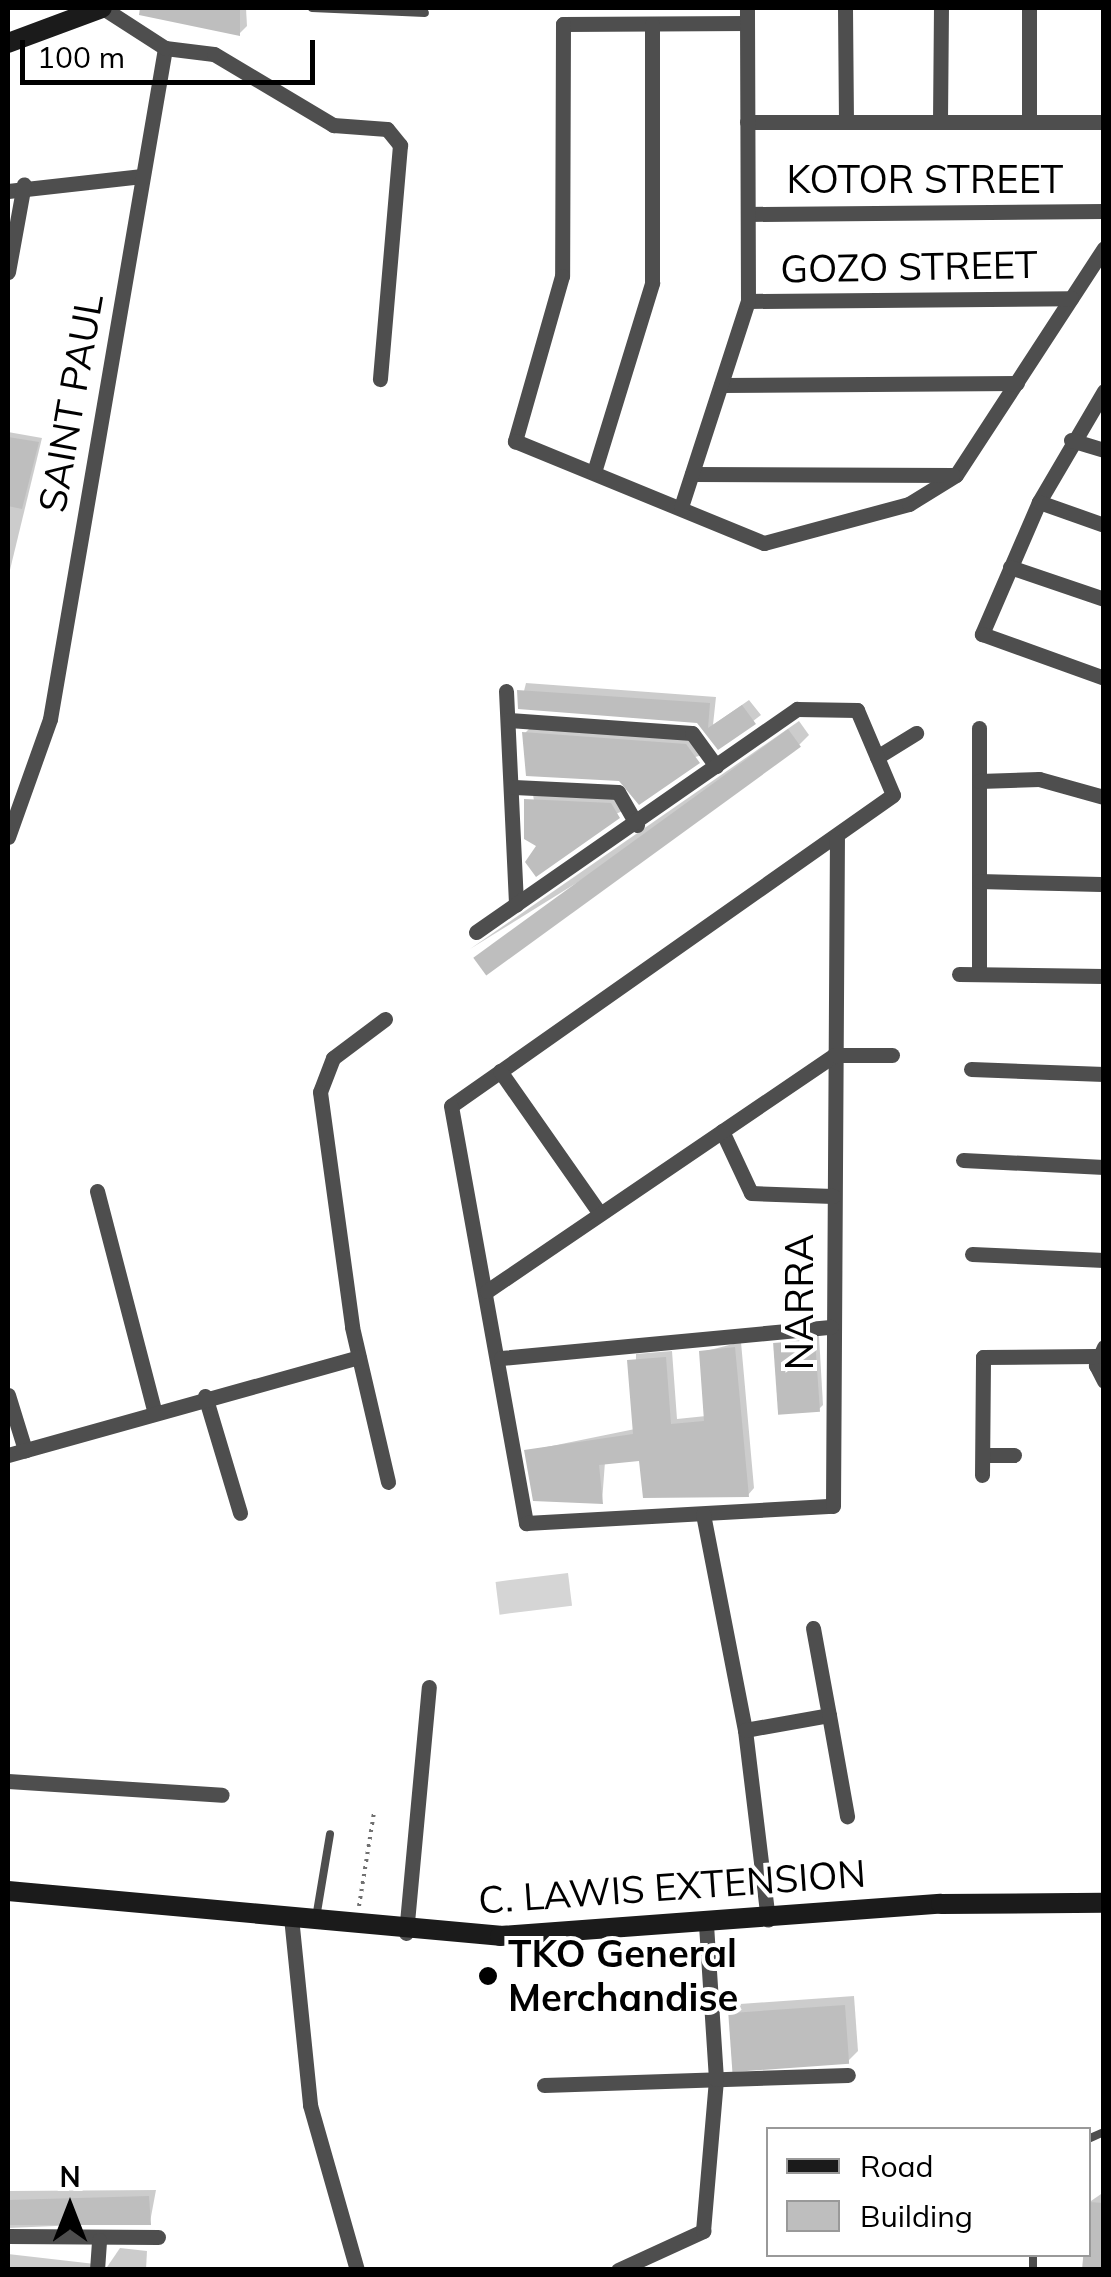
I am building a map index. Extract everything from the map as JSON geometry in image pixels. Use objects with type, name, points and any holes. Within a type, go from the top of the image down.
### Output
[{"type":"street","points":[[8,42],[103,8],[165,48],[214,54],[332,125],[387,129],[400,144],[380,379]]},
{"type":"street","points":[[845,8],[846,122]]},
{"type":"street","points":[[940,122],[941,8]]},
{"type":"street","points":[[1029,8],[1029,122]]},
{"type":"street","points":[[681,508],[748,301],[747,16],[652,24],[564,24],[562,276],[514,441],[764,543],[909,504],[956,475],[1104,248]]},
{"type":"street","points":[[594,472],[652,283],[652,24]]},
{"type":"street","name":"SAINT PAUL","points":[[8,837],[15,802],[50,719],[165,48]]},
{"type":"street","points":[[747,122],[1104,122]]},
{"type":"street","points":[[8,191],[24,184],[142,176]]},
{"type":"street","points":[[8,272],[24,184]]},
{"type":"street","name":"KOTOR STREET","points":[[748,214],[1104,211]]},
{"type":"street","name":"GOZO STREET","points":[[748,301],[1071,298]]},
{"type":"street","points":[[721,385],[1017,383]]},
{"type":"street","points":[[1104,391],[1039,502],[982,634],[1104,678]]},
{"type":"street","points":[[1072,440],[1104,450]]},
{"type":"street","points":[[692,474],[956,475]]},
{"type":"street","points":[[1039,502],[1104,526]]},
{"type":"street","points":[[1010,566],[1104,599]]},
{"type":"street","points":[[506,691],[514,787],[516,905]]},
{"type":"street","points":[[476,932],[637,824],[796,709],[857,710],[893,795],[837,837]]},
{"type":"street","points":[[510,720],[692,734],[716,766]]},
{"type":"street","points":[[979,728],[980,974]]},
{"type":"street","points":[[877,757],[916,733]]},
{"type":"street","points":[[979,781],[1039,780],[1104,797]]},
{"type":"street","points":[[514,787],[618,792],[637,824]]},
{"type":"street","name":"NARRA","points":[[837,837],[831,1327],[833,1506],[526,1523],[488,1290],[450,1106],[837,837]]},
{"type":"street","points":[[979,882],[1101,884]]},
{"type":"street","points":[[959,974],[1104,976]]},
{"type":"street","points":[[385,1019],[332,1058],[320,1092],[359,1356],[388,1482]]},
{"type":"street","points":[[488,1290],[834,1055],[892,1055]]},
{"type":"street","points":[[970,1068],[1104,1074]]},
{"type":"street","points":[[500,1072],[600,1214]]},
{"type":"street","points":[[722,1131],[751,1193],[832,1196]]},
{"type":"street","points":[[963,1160],[1104,1168]]},
{"type":"street","points":[[97,1191],[154,1410]]},
{"type":"street","points":[[972,1254],[1104,1260]]},
{"type":"street","points":[[500,1358],[831,1327]]},
{"type":"street","points":[[982,1475],[983,1356],[1100,1352],[1104,1382]]},
{"type":"street","points":[[8,1455],[154,1410],[359,1356]]},
{"type":"street","points":[[8,1395],[25,1450]]},
{"type":"street","points":[[205,1396],[240,1513]]},
{"type":"street","points":[[983,1454],[1014,1455]]},
{"type":"street","points":[[703,1514],[746,1730],[768,1920]]},
{"type":"street","points":[[814,1628],[846,1816]]},
{"type":"street","points":[[406,1933],[429,1688]]},
{"type":"street","points":[[746,1730],[829,1715]]},
{"type":"street","points":[[8,1781],[222,1795]]},
{"type":"street","name":"C. LAWIS EXTENSION","points":[[8,1891],[291,1917],[406,1933],[706,1926],[941,1904],[1104,1903]]},
{"type":"street","points":[[291,1917],[310,2105],[357,2270]]},
{"type":"street","points":[[618,2270],[703,2232],[716,2079],[706,1926]]},
{"type":"street","points":[[544,2085],[848,2075]]},
{"type":"street","points":[[8,2236],[98,2240],[158,2237]]},
{"type":"street","points":[[96,2270],[98,2240]]},
{"type":"lane","points":[[312,8],[426,13]]},
{"type":"lane","points":[[316,1921],[330,1834]]},
{"type":"path","points":[[359,1908],[374,1812]]},
{"type":"shaded area","points":[[568,1573],[572,1606],[500,1615],[496,1582]]},
{"type":"building","points":[[140,8],[240,8],[240,36],[139,15]]},
{"type":"building","points":[[8,437],[39,442],[22,509],[8,506]]},
{"type":"building","points":[[517,690],[710,703],[708,728],[742,705],[756,724],[718,750],[697,723],[518,709]]},
{"type":"building","points":[[788,729],[801,747],[486,975],[473,958]]},
{"type":"building","points":[[522,732],[686,744],[700,763],[639,805],[619,781],[526,776]]},
{"type":"building","points":[[524,799],[611,803],[620,818],[536,877],[525,862],[536,846],[524,839]]},
{"type":"building","points":[[815,1340],[820,1412],[778,1415],[773,1343]]},
{"type":"building","points":[[735,1347],[749,1497],[643,1498],[639,1461],[599,1465],[603,1504],[533,1501],[524,1450],[633,1434],[627,1360],[666,1357],[671,1424],[704,1421],[699,1351]]},
{"type":"building","points":[[845,2005],[849,2064],[732,2072],[728,2013]]},
{"type":"building","points":[[149,2196],[151,2225],[8,2225],[8,2200]]},
{"type":"building","points":[[1091,2202],[1104,2203],[1104,2270],[1082,2270],[1083,2257],[1091,2257]]},
{"type":"place","name":"TKO General Merchandise","points":[[488,1976]]}]
